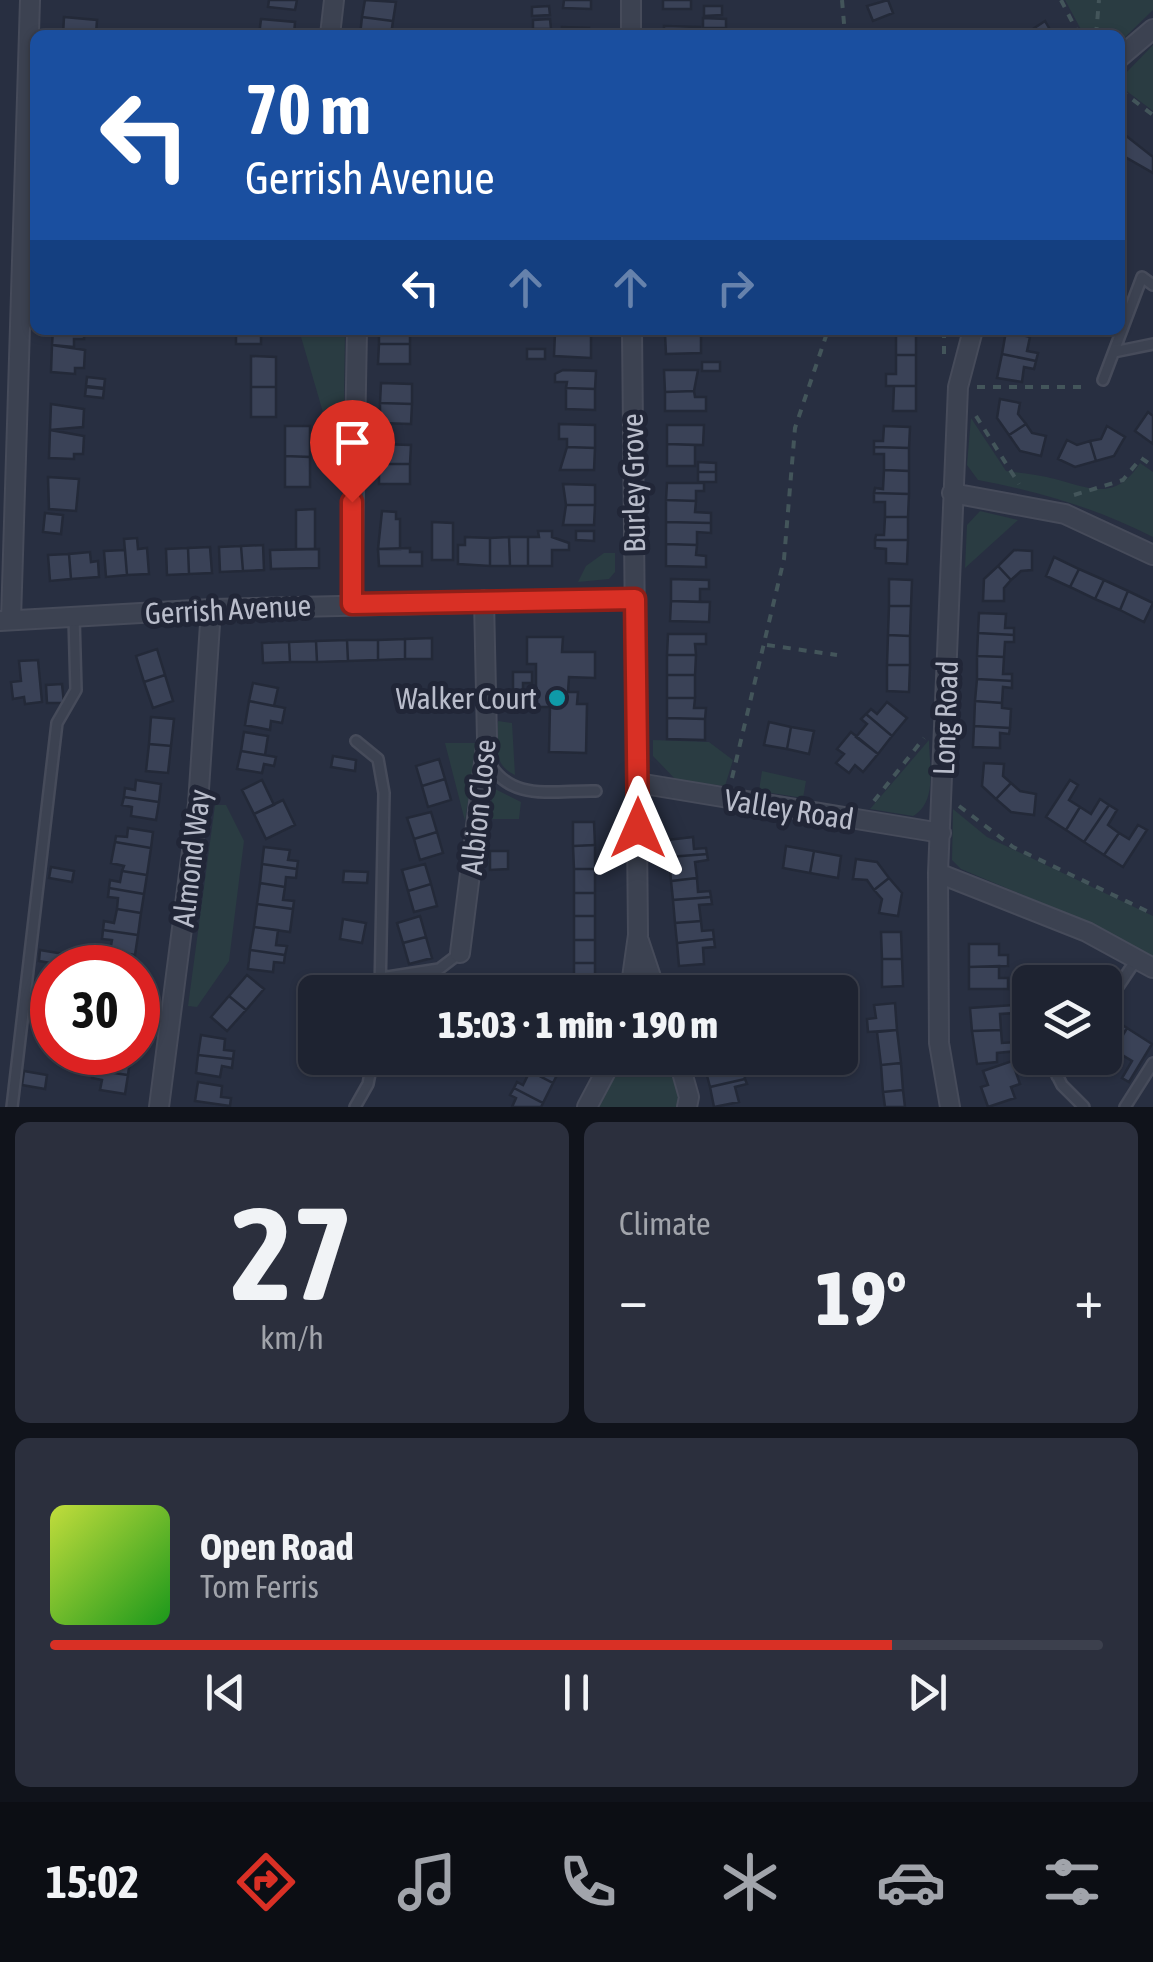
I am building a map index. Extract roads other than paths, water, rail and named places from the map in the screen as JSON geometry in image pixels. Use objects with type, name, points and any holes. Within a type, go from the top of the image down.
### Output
[{"type":"street","points":[[6,621],[30,0]]},
{"type":"street","points":[[331,30],[334,0]]},
{"type":"street","points":[[631,0],[631,30]]},
{"type":"street","points":[[1125,54],[1153,29]]},
{"type":"street","points":[[352,604],[357,335]]},
{"type":"street","name":"Burley Grove","points":[[632,335],[638,783],[638,936],[632,975]]},
{"type":"street","name":"Long Road","points":[[950,1107],[939,1043],[938,873],[958,387],[972,335]]},
{"type":"street","points":[[952,493],[1065,514],[1153,555]]},
{"type":"street","name":"Gerrish Avenue","points":[[6,621],[211,608],[635,599]]},
{"type":"street","name":"Albion Close","points":[[460,953],[485,757],[484,600]]},
{"type":"street","name":"Almond Way","points":[[160,1107],[198,804],[211,608]]},
{"type":"street","name":"Valley Road","points":[[638,783],[941,833]]},
{"type":"street","points":[[938,873],[1145,962]]},
{"type":"street","name":"Burley Grove","points":[[638,936],[651,975]]},
{"type":"street","points":[[587,1107],[605,1075]]},
{"type":"street","points":[[683,1075],[689,1097],[687,1107]]},
{"type":"lane","points":[[1125,323],[1142,277],[1153,285]]},
{"type":"lane","points":[[1103,380],[1120,335]]},
{"type":"lane","points":[[1114,352],[1153,344]]},
{"type":"lane","points":[[12,1107],[57,723],[76,690],[74,617]]},
{"type":"lane","points":[[356,742],[378,759],[384,793],[382,975]]},
{"type":"lane","points":[[485,757],[497,779],[513,790],[596,791]]},
{"type":"lane","points":[[401,975],[438,969],[460,953]]},
{"type":"lane","points":[[1122,987],[1145,962]]},
{"type":"lane","points":[[1125,1107],[1153,1063]]},
{"type":"lane","points":[[355,1107],[370,1075]]},
{"type":"lane","points":[[1057,1076],[1084,1107]]},
{"type":"place","name":"Walker Court","points":[[557,698]]}]
